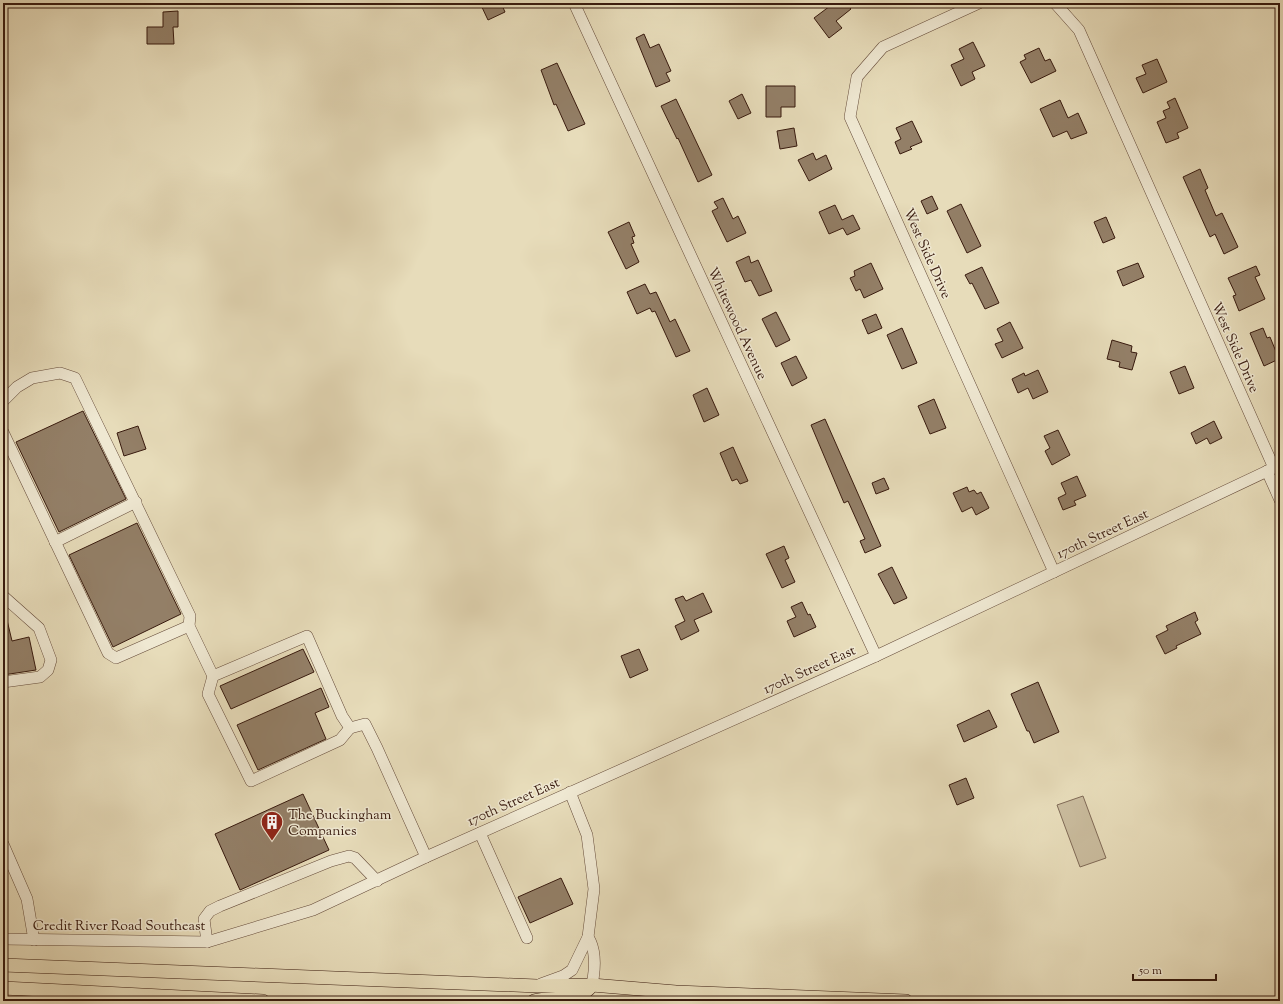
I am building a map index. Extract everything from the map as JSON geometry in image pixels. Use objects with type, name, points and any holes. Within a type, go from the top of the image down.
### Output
[{"type":"main road","points":[[3,966],[537,986],[592,985],[676,992],[906,1001]]},
{"type":"main road","points":[[534,1001],[569,999],[588,991],[592,985]]},
{"type":"main road","points":[[3,988],[263,1001]]},
{"type":"main road","points":[[665,1001],[676,992]]},
{"type":"street","name":"Whitewood Avenue","points":[[574,3],[876,656]]},
{"type":"street","name":"West Side Drive","points":[[979,3],[883,47],[857,77],[850,117],[1054,572]]},
{"type":"street","name":"West Side Drive","points":[[1056,3],[1079,30],[1274,468],[1280,500]]},
{"type":"street","points":[[3,402],[17,387],[32,378],[60,373],[75,378],[190,616],[189,626],[213,676],[208,694],[251,781],[340,740],[350,728],[365,724],[426,857]]},
{"type":"street","points":[[3,432],[108,653],[116,658],[189,626]]},
{"type":"street","name":"170th Street East","points":[[347,894],[570,792],[876,656],[1274,468]]},
{"type":"street","points":[[55,542],[136,502]]},
{"type":"street","points":[[3,596],[39,628],[51,660],[48,670],[40,677],[3,682]]},
{"type":"street","points":[[213,676],[307,636],[342,716],[350,728]]},
{"type":"street","points":[[537,986],[563,976],[572,970],[588,937],[594,889],[587,835],[570,792]]},
{"type":"street","points":[[480,833],[527,938]]},
{"type":"street","points":[[3,844],[6,862],[27,899],[34,940]]},
{"type":"street","points":[[207,942],[204,918],[210,911],[331,861],[349,856],[355,858],[377,881]]},
{"type":"street","name":"Credit River Road Southeast","points":[[3,939],[207,942],[313,910],[347,894]]},
{"type":"street","points":[[588,937],[593,944],[595,970],[592,985]]},
{"type":"path","points":[[3,15],[6,3]]},
{"type":"shaded area","points":[[1083,796],[1106,858],[1080,867],[1057,805]]},
{"type":"building","points":[[480,3],[501,3],[505,12],[488,20]]},
{"type":"building","points":[[834,3],[846,3],[851,9],[836,21],[842,28],[829,38],[814,18]]},
{"type":"building","points":[[178,11],[178,27],[173,27],[174,44],[147,44],[147,27],[163,27],[163,12]]},
{"type":"building","points":[[644,34],[650,48],[659,44],[671,71],[666,73],[670,81],[656,87],[636,38]]},
{"type":"building","points":[[973,42],[985,66],[972,72],[975,79],[961,86],[951,65],[964,59],[959,49]]},
{"type":"building","points":[[1039,48],[1045,61],[1050,59],[1056,71],[1031,83],[1020,62],[1026,59],[1024,55]]},
{"type":"building","points":[[1157,59],[1167,82],[1143,93],[1136,78],[1146,74],[1142,65]]},
{"type":"building","points":[[557,63],[585,124],[568,131],[556,104],[554,105],[541,70]]},
{"type":"building","points":[[766,86],[795,86],[795,107],[781,107],[781,117],[766,117]]},
{"type":"building","points":[[742,94],[751,113],[738,119],[729,101]]},
{"type":"building","points":[[1175,98],[1188,128],[1177,133],[1179,138],[1166,143],[1157,122],[1166,118],[1163,111],[1170,108],[1167,102]]},
{"type":"building","points":[[676,99],[712,175],[698,182],[678,138],[677,139],[661,106]]},
{"type":"building","points":[[1060,100],[1068,118],[1078,113],[1087,133],[1071,139],[1067,131],[1053,137],[1040,109]]},
{"type":"building","points":[[912,121],[922,142],[910,147],[912,149],[900,154],[895,142],[901,139],[896,128]]},
{"type":"building","points":[[794,128],[797,146],[780,149],[777,131]]},
{"type":"building","points":[[813,153],[816,160],[826,155],[832,169],[809,181],[798,160]]},
{"type":"building","points":[[1200,169],[1208,188],[1205,190],[1216,216],[1222,213],[1238,247],[1224,254],[1215,234],[1210,237],[1183,177]]},
{"type":"building","points":[[932,196],[938,209],[927,214],[921,201]]},
{"type":"building","points":[[723,198],[733,219],[738,216],[746,233],[727,242],[712,211],[718,208],[714,202]]},
{"type":"building","points":[[961,204],[981,246],[967,253],[947,211]]},
{"type":"building","points":[[835,205],[842,220],[853,215],[860,229],[847,235],[843,228],[829,234],[819,212]]},
{"type":"building","points":[[1106,217],[1115,238],[1103,243],[1094,222]]},
{"type":"building","points":[[629,222],[635,236],[632,237],[634,243],[631,244],[639,262],[626,269],[608,232]]},
{"type":"building","points":[[749,256],[751,263],[758,260],[772,291],[759,296],[751,280],[745,282],[736,262]]},
{"type":"building","points":[[871,263],[883,289],[864,298],[860,289],[856,291],[850,278],[855,276],[854,271]]},
{"type":"building","points":[[1138,263],[1144,277],[1123,286],[1117,271]]},
{"type":"building","points":[[1256,266],[1260,275],[1255,277],[1265,299],[1239,311],[1233,296],[1236,295],[1228,278]]},
{"type":"building","points":[[982,267],[999,303],[985,309],[972,283],[970,284],[965,275]]},
{"type":"building","points":[[645,284],[650,294],[656,292],[670,322],[675,319],[690,351],[676,357],[655,311],[652,312],[650,308],[637,314],[627,292]]},
{"type":"building","points":[[776,312],[790,340],[776,347],[762,319]]},
{"type":"building","points":[[876,314],[882,328],[868,334],[862,320]]},
{"type":"building","points":[[1010,322],[1023,348],[1002,358],[995,344],[1003,341],[997,329]]},
{"type":"building","points":[[902,328],[917,363],[902,369],[887,335]]},
{"type":"building","points":[[1263,328],[1267,338],[1270,337],[1279,359],[1264,366],[1250,333]]},
{"type":"building","points":[[1112,340],[1132,346],[1131,352],[1137,353],[1132,370],[1119,367],[1120,362],[1107,359]]},
{"type":"building","points":[[796,356],[807,378],[792,386],[781,363]]},
{"type":"building","points":[[1185,366],[1194,388],[1179,394],[1170,372]]},
{"type":"building","points":[[1038,370],[1048,392],[1033,399],[1028,388],[1018,393],[1012,379],[1024,373],[1025,376]]},
{"type":"building","points":[[707,388],[719,415],[704,422],[693,395]]},
{"type":"building","points":[[934,399],[946,428],[930,434],[918,406]]},
{"type":"building","points":[[83,411],[126,499],[59,532],[16,442]]},
{"type":"building","points":[[825,419],[881,546],[865,553],[860,541],[865,539],[848,501],[844,503],[811,425]]},
{"type":"building","points":[[1214,421],[1222,438],[1210,444],[1207,438],[1196,444],[1191,433]]},
{"type":"building","points":[[138,426],[146,449],[124,456],[117,433]]},
{"type":"building","points":[[1058,430],[1070,455],[1052,465],[1045,451],[1050,448],[1044,436]]},
{"type":"building","points":[[733,447],[748,481],[740,484],[737,479],[732,481],[720,453]]},
{"type":"building","points":[[1077,476],[1086,496],[1074,501],[1076,505],[1063,510],[1058,498],[1066,494],[1061,483]]},
{"type":"building","points":[[884,478],[889,489],[876,494],[872,483]]},
{"type":"building","points":[[967,487],[969,492],[974,490],[977,494],[981,492],[989,508],[976,515],[972,507],[962,512],[953,493]]},
{"type":"building","points":[[137,523],[181,614],[113,647],[69,555]]},
{"type":"building","points":[[784,546],[789,558],[785,560],[795,582],[782,588],[766,554]]},
{"type":"building","points":[[892,567],[907,598],[894,604],[878,574]]},
{"type":"building","points":[[703,593],[712,612],[694,620],[699,631],[681,640],[675,626],[685,621],[675,599],[683,596],[686,601]]},
{"type":"building","points":[[802,602],[816,627],[794,637],[787,621],[796,617],[791,607]]},
{"type":"building","points":[[1195,612],[1198,620],[1195,622],[1201,634],[1176,646],[1177,648],[1165,654],[1156,636],[1168,630],[1166,626]]},
{"type":"building","points":[[3,620],[7,620],[12,641],[29,637],[36,670],[3,675]]},
{"type":"building","points":[[303,649],[314,672],[231,709],[220,686]]},
{"type":"building","points":[[639,649],[648,670],[630,678],[621,656]]},
{"type":"building","points":[[1038,682],[1059,732],[1034,743],[1029,731],[1027,731],[1011,694]]},
{"type":"building","points":[[321,688],[329,707],[315,713],[326,739],[258,770],[237,725]]},
{"type":"building","points":[[989,710],[997,727],[964,742],[957,725]]},
{"type":"building","points":[[966,778],[974,798],[957,805],[949,785]]},
{"type":"building","name":"The Buckingham Companies","points":[[303,794],[329,850],[240,890],[215,834]]},
{"type":"building","points":[[561,878],[573,904],[530,923],[518,897]]},
{"type":"place","name":"The Buckingham Companies","points":[[272,842]]}]
